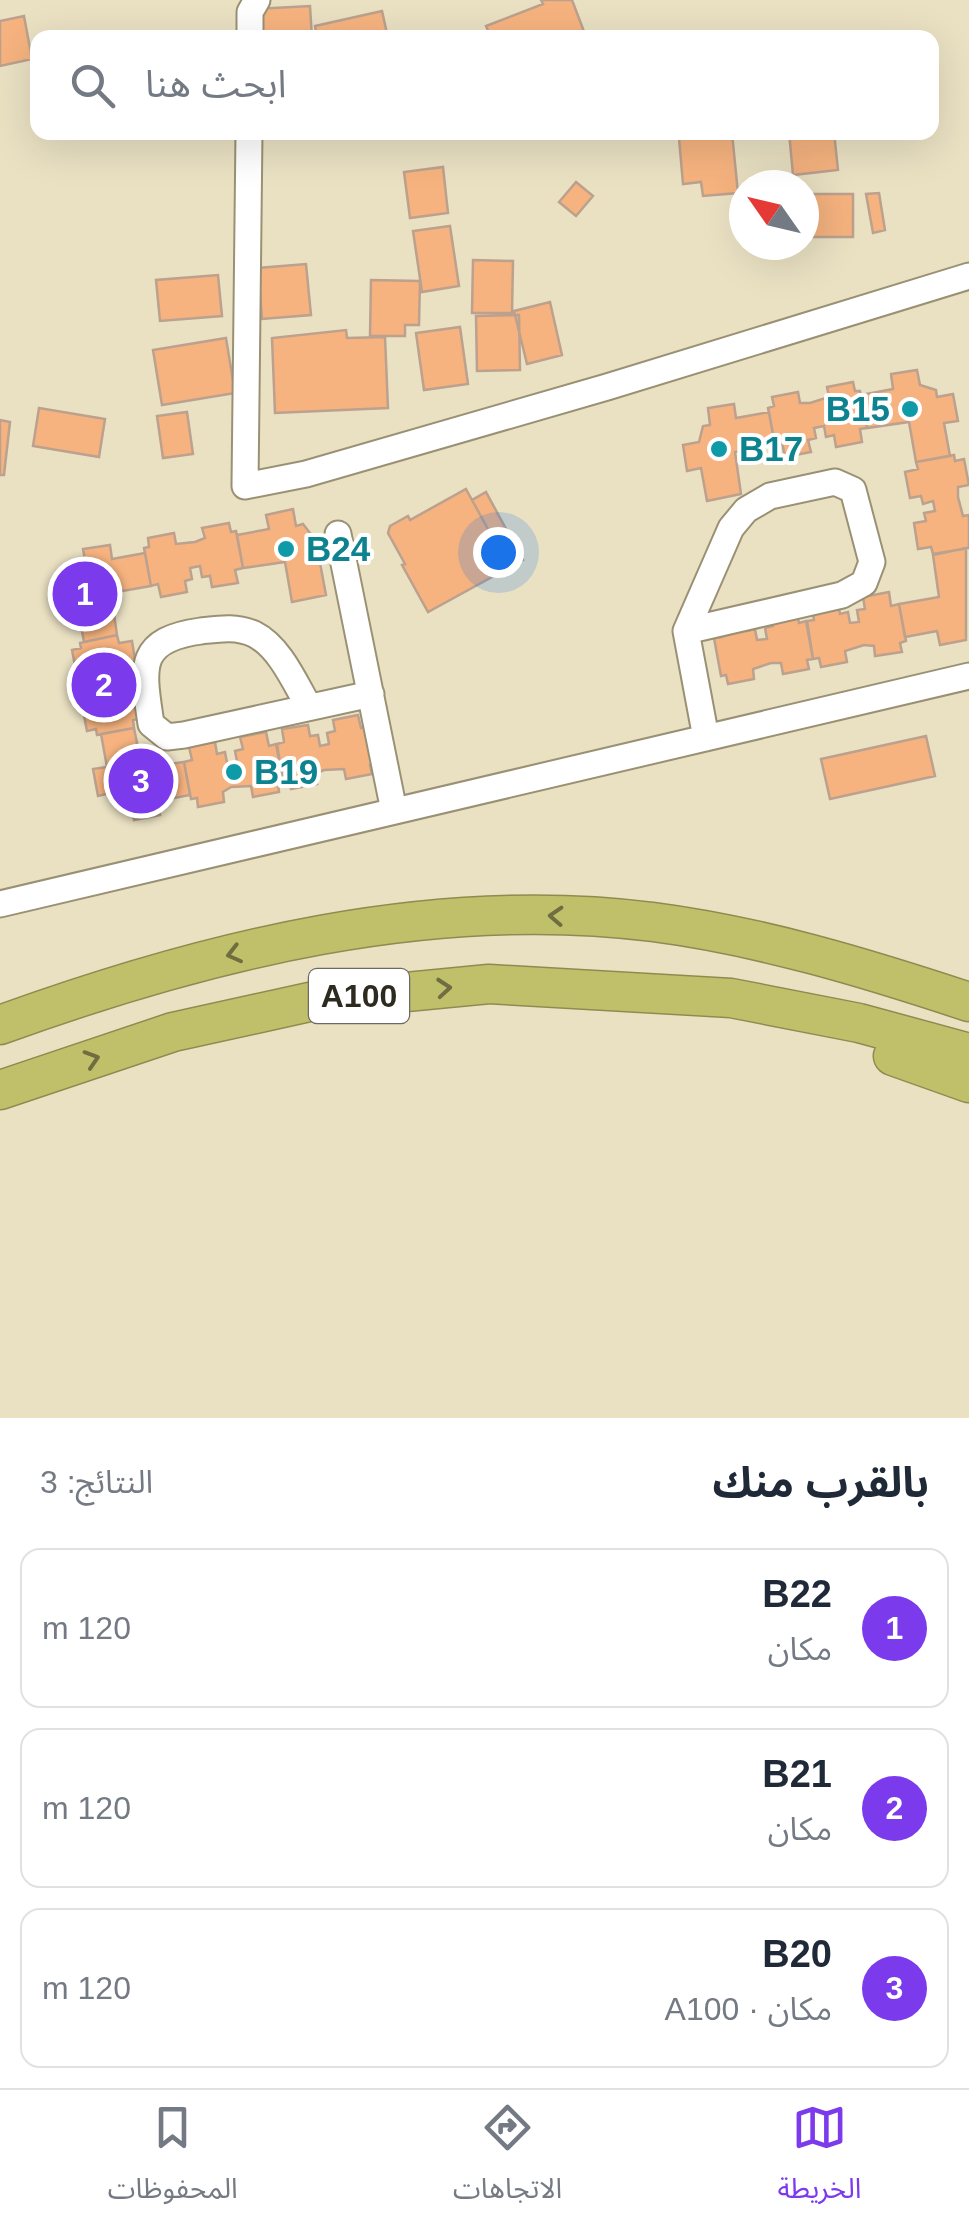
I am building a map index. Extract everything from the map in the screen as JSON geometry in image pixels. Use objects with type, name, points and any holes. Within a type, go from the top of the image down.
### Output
[{"type":"highway","name":"A100","points":[[0,1025],[185,966],[314,935],[436,920],[546,915],[653,922],[836,961],[969,1002]]},
{"type":"highway","points":[[653,922],[852,945],[969,974]]},
{"type":"highway","name":"A100","points":[[0,1090],[173,1032],[314,1001],[490,984],[730,998],[859,1023],[969,1053]]},
{"type":"highway","points":[[730,998],[969,1083]]},
{"type":"street","points":[[250,30],[250,12],[258,0]]},
{"type":"street","points":[[249,140],[246,486],[306,474],[550,404],[969,276]]},
{"type":"street","points":[[686,632],[842,594],[864,583],[872,562],[852,490],[835,482],[770,496],[746,510],[731,528],[686,632],[706,738]]},
{"type":"street","points":[[338,534],[394,811]]},
{"type":"street","points":[[309,707],[281,660],[256,635],[230,628],[167,636],[151,652],[143,670],[151,724],[167,737],[309,707],[370,694]]},
{"type":"street","points":[[0,904],[969,676]]},
{"type":"building","points":[[541,0],[572,0],[583,30],[488,30],[486,26],[543,4]]},
{"type":"building","points":[[310,6],[312,30],[255,30],[254,9]]},
{"type":"building","points":[[382,11],[386,30],[316,30],[315,26]]},
{"type":"building","points":[[24,16],[30,59],[0,66],[0,21]]},
{"type":"building","points":[[679,140],[733,140],[736,170],[729,170],[729,194],[703,196],[701,182],[683,184]]},
{"type":"building","points":[[790,140],[835,140],[838,170],[793,170]]},
{"type":"building","points":[[443,167],[448,213],[410,218],[404,172]]},
{"type":"building","points":[[576,182],[593,196],[576,216],[559,202]]},
{"type":"building","points":[[879,193],[885,230],[873,233],[866,194]]},
{"type":"building","points":[[819,194],[853,194],[853,237],[819,237]]},
{"type":"building","points":[[450,226],[459,286],[422,292],[413,231]]},
{"type":"building","points":[[473,260],[513,261],[512,313],[472,313]]},
{"type":"building","points":[[306,264],[311,315],[262,319],[258,268]]},
{"type":"building","points":[[218,275],[222,316],[160,321],[156,280]]},
{"type":"building","points":[[371,280],[420,281],[419,325],[405,325],[405,336],[370,336]]},
{"type":"building","points":[[550,302],[562,355],[527,364],[514,311]]},
{"type":"building","points":[[519,315],[520,370],[477,371],[476,316]]},
{"type":"building","points":[[460,327],[468,384],[424,390],[416,333]]},
{"type":"building","points":[[346,330],[347,338],[385,337],[388,408],[275,413],[272,338]]},
{"type":"building","points":[[226,338],[235,393],[162,405],[153,350]]},
{"type":"building","name":"B15","points":[[917,370],[920,385],[936,390],[937,397],[953,394],[958,421],[944,423],[950,456],[916,462],[909,422],[867,428],[861,395],[893,389],[891,374]]},
{"type":"building","points":[[853,382],[855,391],[860,391],[867,428],[860,429],[862,442],[836,447],[834,435],[826,437],[824,426],[814,428],[816,438],[808,440],[811,452],[785,457],[782,443],[775,445],[768,408],[774,406],[772,397],[798,392],[800,403],[810,403],[829,397],[827,387]]},
{"type":"building","name":"B17","points":[[734,404],[736,418],[769,412],[775,445],[735,452],[741,494],[707,501],[701,468],[687,471],[683,445],[699,442],[703,426],[710,425],[708,408]]},
{"type":"building","points":[[39,408],[105,419],[99,457],[33,446]]},
{"type":"building","points":[[187,412],[193,454],[163,458],[157,416]]},
{"type":"building","points":[[0,420],[10,422],[4,475],[0,475]]},
{"type":"building","points":[[954,455],[955,461],[964,459],[969,485],[958,487],[958,497],[963,516],[969,515],[969,548],[933,554],[931,547],[918,549],[914,523],[926,521],[924,513],[935,511],[933,501],[923,504],[921,496],[910,498],[905,472],[918,469],[916,462]]},
{"type":"building","points":[[466,489],[472,500],[486,492],[523,560],[428,612],[402,565],[405,564],[388,533],[390,526],[408,516],[410,520]]},
{"type":"building","points":[[486,492],[508,533],[494,540],[472,500]]},
{"type":"building","name":"B24","points":[[293,509],[296,526],[303,524],[313,537],[329,534],[334,560],[320,563],[326,595],[292,602],[285,562],[243,568],[237,535],[269,529],[266,515]]},
{"type":"building","points":[[229,523],[231,532],[236,531],[243,568],[235,570],[238,583],[212,587],[210,576],[202,577],[200,566],[190,568],[192,579],[185,581],[187,592],[161,597],[158,584],[151,586],[144,548],[149,547],[148,538],[174,533],[176,544],[195,542],[205,538],[202,528]]},
{"type":"building","points":[[110,545],[112,559],[145,553],[151,586],[111,593],[117,635],[84,642],[78,610],[64,612],[59,586],[75,583],[73,575],[86,566],[83,549]]},
{"type":"building","points":[[966,548],[966,640],[940,645],[937,631],[905,637],[899,604],[939,597],[933,555]]},
{"type":"building","points":[[889,592],[891,606],[899,604],[906,641],[900,643],[902,652],[875,656],[874,646],[864,645],[845,651],[847,662],[821,667],[819,658],[813,659],[807,621],[814,620],[812,607],[838,602],[840,614],[848,612],[850,623],[859,622],[857,610],[865,609],[863,597]]},
{"type":"building","points":[[796,610],[799,623],[806,621],[813,659],[807,660],[809,669],[783,674],[781,663],[771,663],[753,669],[754,679],[728,684],[726,675],[721,676],[714,638],[722,637],[719,624],[745,619],[747,631],[755,629],[757,640],[767,639],[765,628],[773,626],[770,614]]},
{"type":"building","points":[[117,635],[119,643],[132,641],[136,666],[125,669],[126,677],[115,679],[117,688],[128,686],[129,694],[141,692],[146,718],[133,720],[134,728],[97,735],[96,729],[87,731],[82,705],[92,703],[91,683],[87,674],[77,676],[72,650],[81,648],[80,643]]},
{"type":"building","points":[[358,715],[361,728],[369,726],[376,764],[370,765],[372,774],[346,779],[344,769],[324,770],[315,774],[317,784],[291,789],[289,780],[283,781],[277,744],[284,742],[282,729],[308,725],[310,736],[318,735],[320,746],[329,744],[327,733],[335,731],[333,720]]},
{"type":"building","points":[[134,728],[142,768],[184,762],[190,795],[158,801],[160,815],[134,820],[131,804],[115,800],[114,792],[98,796],[93,769],[107,767],[101,734]]},
{"type":"building","name":"B19","points":[[266,732],[269,746],[276,744],[283,781],[278,782],[279,792],[253,797],[251,786],[231,787],[223,792],[224,802],[198,807],[197,798],[191,799],[184,762],[192,760],[189,747],[215,742],[217,754],[225,752],[227,763],[237,761],[235,751],[243,749],[240,737]]},
{"type":"building","points":[[926,736],[935,776],[830,799],[821,759]]},
{"type":"place","name":"B15","points":[[910,409]]},
{"type":"place","name":"B17","points":[[719,449]]},
{"type":"place","name":"B24","points":[[286,549]]},
{"type":"place","name":"B22","points":[[85,594]]},
{"type":"place","name":"B21","points":[[104,685]]},
{"type":"place","name":"B19","points":[[234,772]]},
{"type":"place","name":"B20","points":[[141,781]]}]
